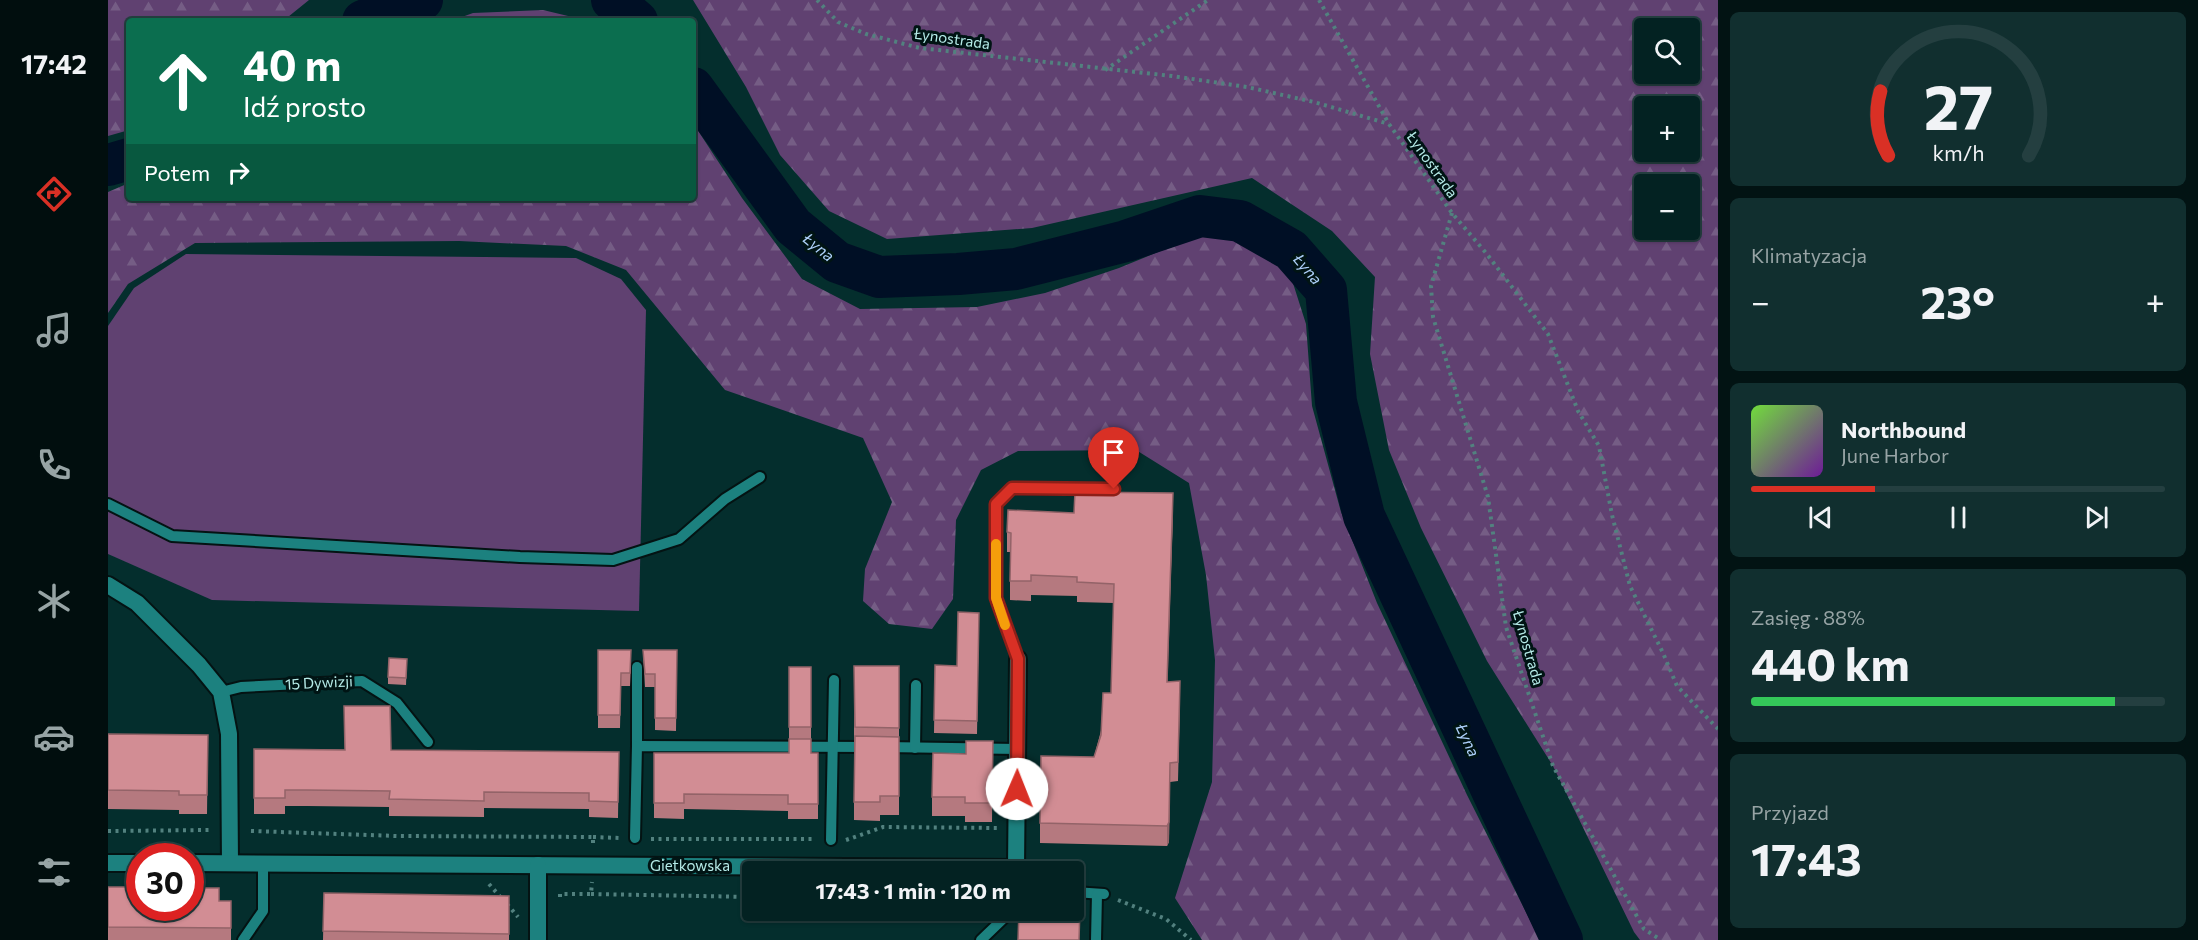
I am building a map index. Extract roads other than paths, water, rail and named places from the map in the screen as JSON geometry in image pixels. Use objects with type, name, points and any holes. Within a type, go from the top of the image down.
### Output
[{"type":"street","points":[[108,585],[137,603],[199,665],[221,692],[229,734],[230,863]]},
{"type":"street","name":"Gietkowska","points":[[1016,861],[1018,659]]},
{"type":"street","name":"Gietkowska","points":[[204,863],[381,862],[742,867]]},
{"type":"street","points":[[108,863],[126,863]]},
{"type":"street","points":[[538,865],[538,940]]},
{"type":"lane","points":[[108,504],[172,536],[613,560],[679,539],[725,499],[760,477]]},
{"type":"lane","points":[[1018,659],[996,598],[996,504],[1012,488],[1114,489]]},
{"type":"lane","points":[[635,838],[637,667]]},
{"type":"lane","points":[[831,840],[834,680]]},
{"type":"lane","name":"15 Dywizji","points":[[221,692],[241,687],[362,681],[397,703],[428,742]]},
{"type":"lane","points":[[915,748],[916,685]]},
{"type":"lane","points":[[637,746],[1017,749]]},
{"type":"lane","points":[[243,940],[263,911],[263,864]]},
{"type":"lane","points":[[1084,893],[1100,894],[1096,940]]},
{"type":"lane","points":[[981,940],[1001,921]]},
{"type":"waterway","name":"Łyna","points":[[370,18],[402,5],[422,0]]},
{"type":"waterway","name":"Łyna","points":[[612,0],[633,18]]},
{"type":"waterway","name":"Łyna","points":[[696,92],[793,226],[837,262],[879,277],[1016,269],[1126,241],[1200,216],[1240,221],[1291,250],[1326,290],[1336,402],[1364,516],[1562,940]]},
{"type":"waterway","name":"Łyna","points":[[108,165],[126,160]]}]
